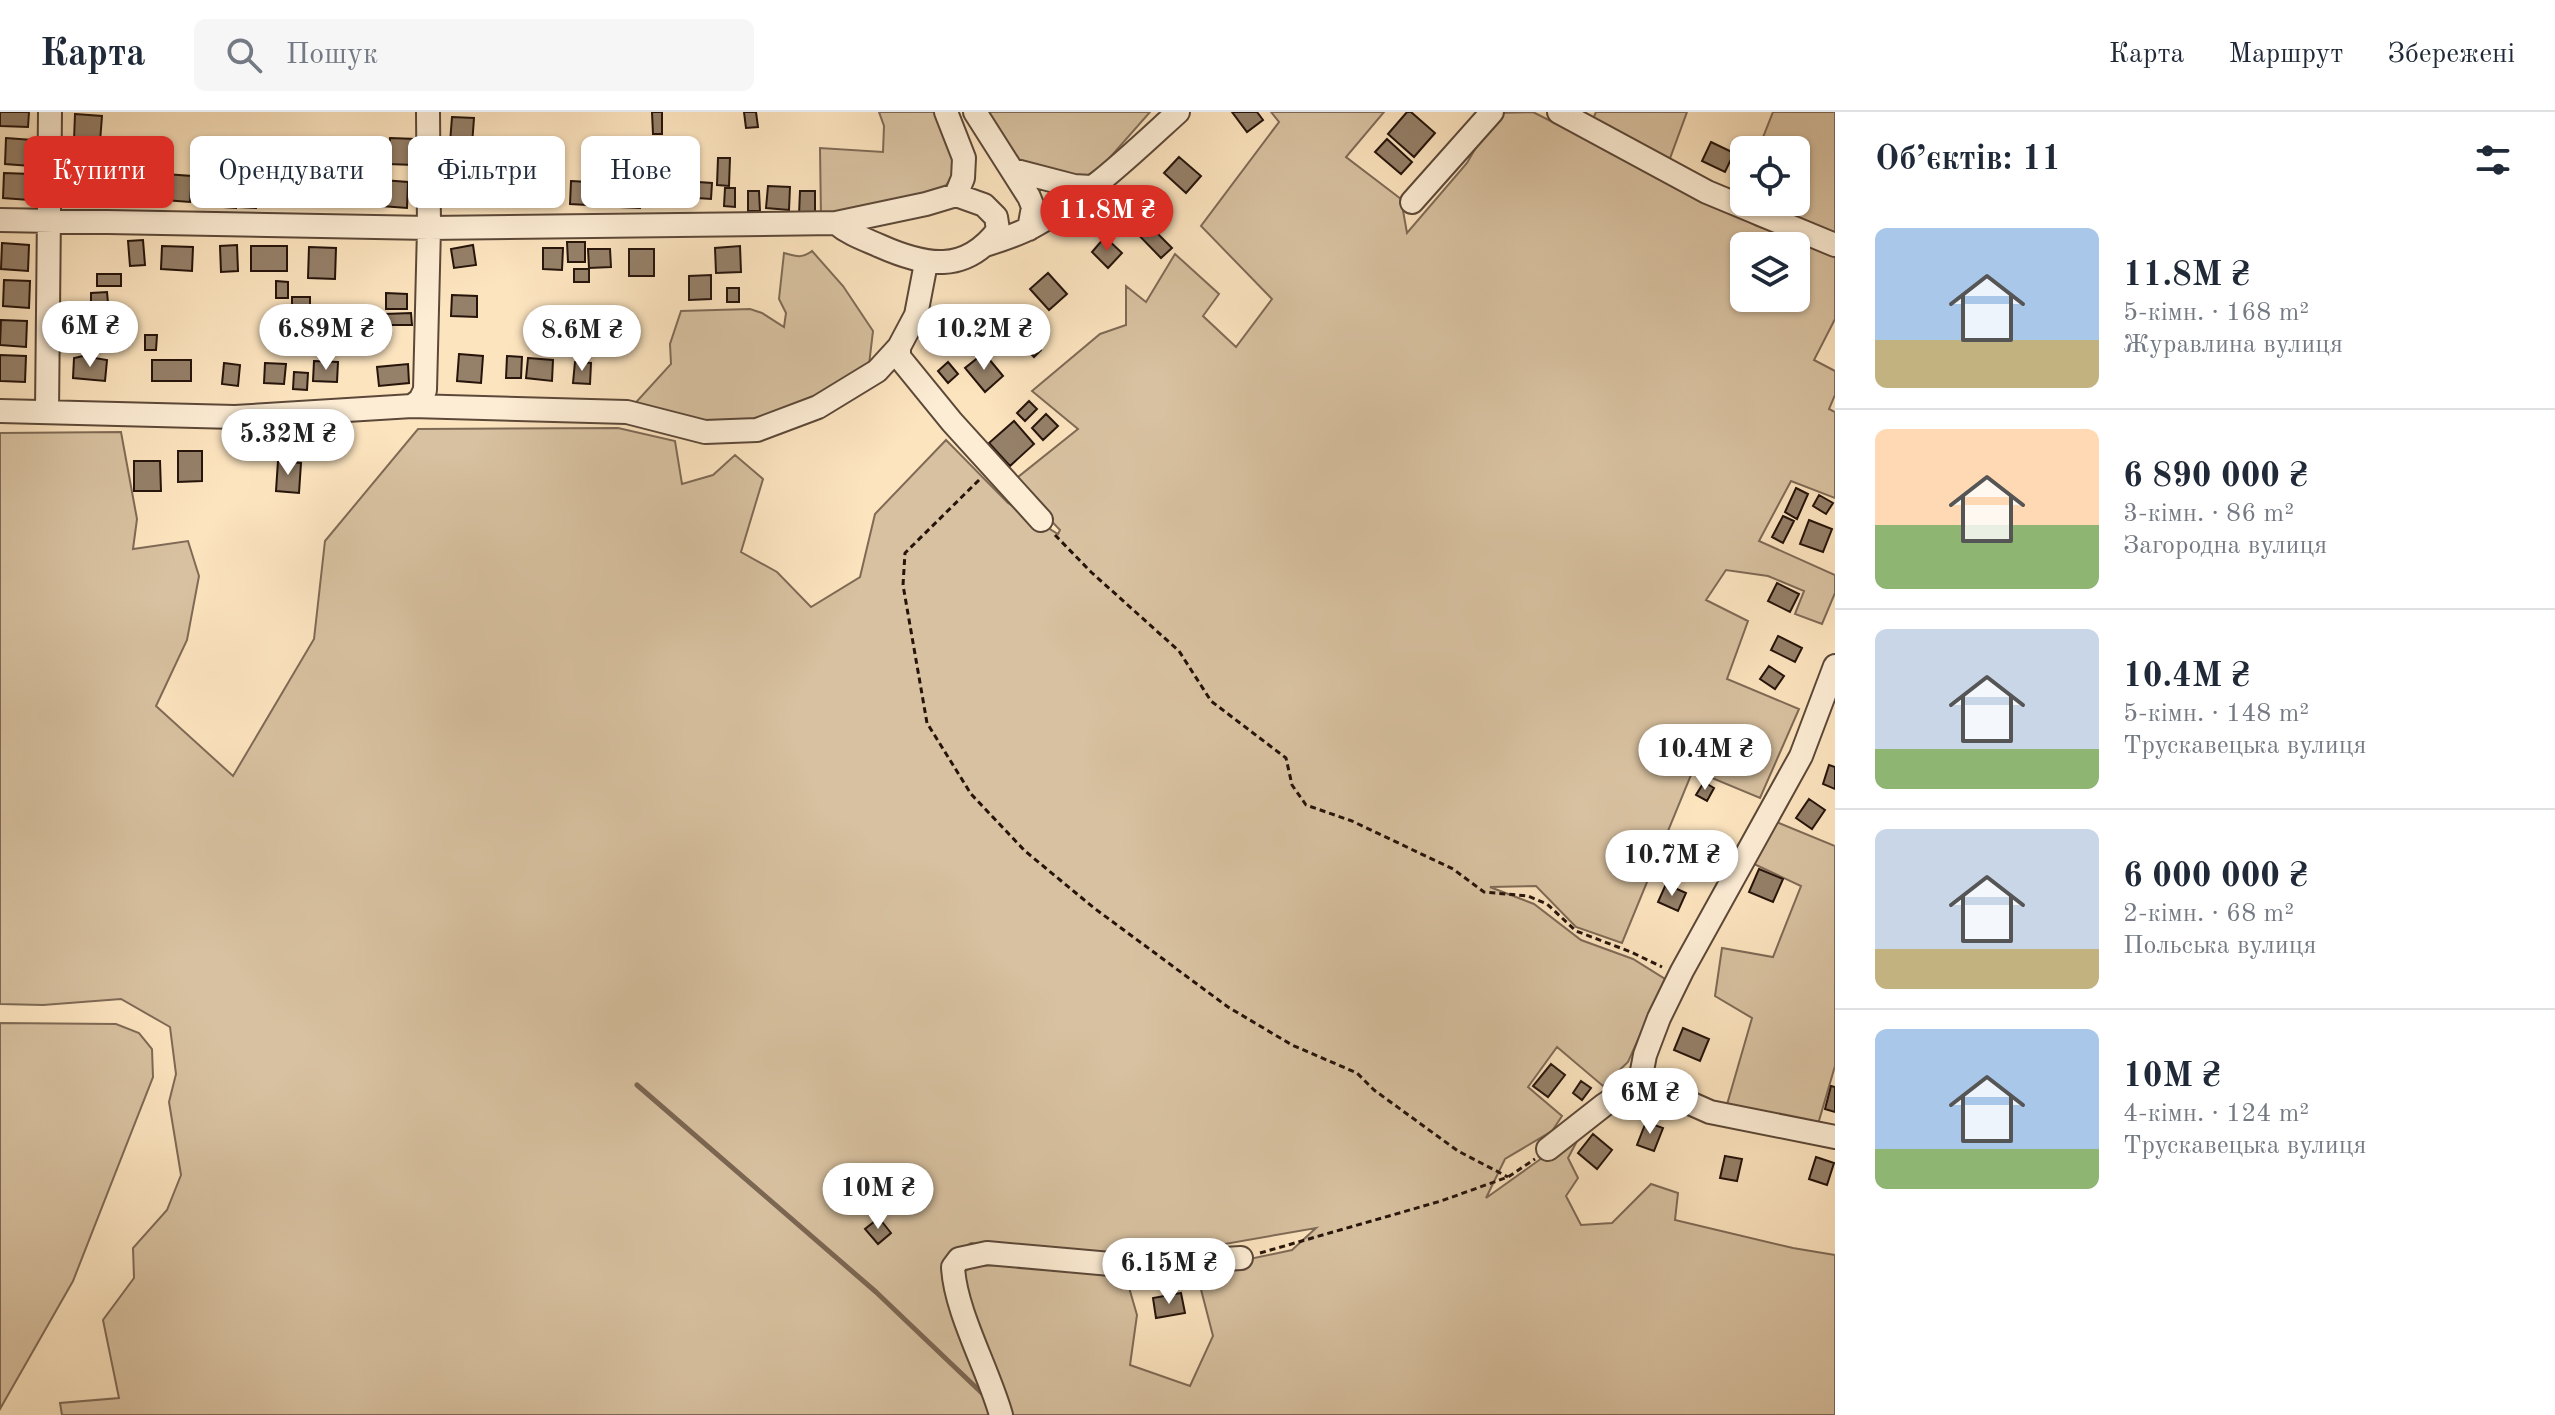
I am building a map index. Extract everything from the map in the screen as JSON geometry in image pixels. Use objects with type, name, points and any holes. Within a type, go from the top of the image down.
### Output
[{"type":"street","points":[[47,411],[50,112]]},
{"type":"street","points":[[412,406],[420,400],[425,390],[428,112]]},
{"type":"street","points":[[946,112],[964,158],[963,178],[956,195]]},
{"type":"street","points":[[975,112],[1033,207],[1029,229]]},
{"type":"street","points":[[836,223],[847,232],[926,263],[957,261],[984,246],[1029,229],[1091,187],[1178,112]]},
{"type":"street","points":[[1412,202],[1492,112]]},
{"type":"street","points":[[1559,112],[1707,192],[1835,245]]},
{"type":"street","points":[[1013,170],[1074,186],[1091,187]]},
{"type":"street","points":[[0,220],[429,228],[836,223],[956,195],[984,205],[996,217],[998,230],[984,246]]},
{"type":"street","points":[[0,411],[235,417],[412,406],[627,412],[705,432],[757,430],[818,407],[877,371],[899,347],[916,315],[926,263]]},
{"type":"street","points":[[899,347],[899,357],[908,371],[1041,520]]},
{"type":"street","points":[[1548,1149],[1640,1081],[1645,1055],[1679,975],[1801,756],[1835,666]]},
{"type":"street","points":[[1640,1081],[1710,1112],[1835,1137]]},
{"type":"street","points":[[1001,1415],[958,1299],[953,1267],[959,1259],[987,1253],[1122,1265],[1241,1258]]},
{"type":"path","points":[[993,467],[905,553],[903,574],[927,723],[971,794],[1025,851],[1228,1007],[1292,1045],[1357,1073],[1374,1090],[1458,1151],[1508,1177]]},
{"type":"path","points":[[1041,520],[1091,572],[1179,651],[1211,701],[1286,758],[1292,785],[1306,805],[1352,821],[1453,869],[1484,892],[1528,896],[1547,904],[1576,931],[1679,975]]},
{"type":"path","points":[[1241,1258],[1376,1221],[1508,1177],[1548,1149]]},
{"type":"shaded area","points":[[879,112],[940,112],[952,145],[955,165],[947,184],[938,195],[821,219],[820,148],[883,152],[884,126]]},
{"type":"shaded area","points":[[985,112],[1150,112],[1091,179],[1015,163]]},
{"type":"shaded area","points":[[1271,112],[1384,112],[1346,157],[1401,199],[1407,233],[1467,163],[1496,113],[1533,112],[1730,212],[1730,216],[1737,216],[1773,232],[1730,232],[1730,312],[1810,312],[1810,246],[1835,255],[1835,319],[1814,360],[1835,371],[1835,395],[1829,409],[1835,412],[1835,498],[1791,481],[1759,541],[1835,575],[1835,593],[1822,624],[1795,614],[1804,591],[1768,576],[1726,570],[1706,600],[1748,621],[1727,679],[1799,709],[1760,798],[1693,770],[1622,943],[1576,927],[1536,886],[1490,887],[1534,904],[1581,940],[1633,959],[1665,979],[1628,1062],[1603,1086],[1557,1047],[1528,1087],[1562,1116],[1552,1131],[1505,1159],[1486,1198],[1584,1128],[1568,1158],[1578,1178],[1566,1196],[1581,1225],[1612,1223],[1651,1184],[1678,1193],[1675,1220],[1835,1255],[1835,1415],[62,1415],[60,1403],[119,1398],[103,1320],[134,1278],[133,1248],[167,1210],[181,1175],[169,1102],[176,1074],[170,1027],[121,999],[43,1005],[0,1004],[0,433],[121,432],[137,519],[133,549],[188,541],[199,576],[187,640],[156,706],[233,776],[314,639],[325,541],[418,429],[618,428],[675,441],[682,484],[713,475],[735,455],[763,479],[741,552],[777,572],[811,607],[860,577],[875,514],[946,440],[1008,503],[1058,534],[1060,530],[1013,481],[1078,429],[1032,391],[1100,334],[1126,325],[1126,286],[1146,302],[1175,254],[1219,294],[1203,316],[1236,347],[1272,299],[1201,226],[1279,122]],"holes":[[[1316,1228],[1292,1250],[1240,1261],[1120,1275],[1000,1265],[974,1266],[962,1273],[955,1318],[943,1261],[971,1243],[1066,1253],[1156,1256]],[[1197,1274],[1213,1336],[1190,1386],[1130,1365],[1137,1315],[1128,1284]]]},
{"type":"shaded area","points":[[1596,112],[1687,112],[1669,161],[1591,123]]},
{"type":"shaded area","points":[[1773,112],[1835,112],[1835,235],[1787,216],[1810,216],[1810,136],[1764,136]]},
{"type":"shaded area","points":[[812,251],[843,286],[873,331],[868,373],[789,414],[705,429],[629,410],[671,364],[670,344],[681,311],[750,309],[784,327],[786,313],[779,299],[784,253],[802,256]]},
{"type":"shaded area","points":[[1774,821],[1835,846],[1835,1066],[1818,1124],[1726,1108],[1752,1018],[1715,996],[1722,948],[1773,957],[1801,886],[1754,864]]},
{"type":"shaded area","points":[[0,1023],[116,1024],[139,1033],[152,1049],[153,1077],[73,1281],[0,1409]]},
{"type":"building","points":[[0,112],[29,112],[28,127],[0,126]]},
{"type":"building","points":[[652,112],[662,112],[662,134],[653,134]]},
{"type":"building","points":[[744,112],[756,112],[758,127],[746,128]]},
{"type":"building","points":[[1232,112],[1257,112],[1263,120],[1247,132]]},
{"type":"building","points":[[1407,112],[1435,133],[1414,157],[1388,134]]},
{"type":"building","points":[[75,114],[102,116],[100,136],[74,136]]},
{"type":"building","points":[[452,117],[474,118],[473,136],[451,136]]},
{"type":"building","points":[[6,138],[24,139],[24,165],[5,164]]},
{"type":"building","points":[[392,138],[408,139],[408,165],[392,164]]},
{"type":"building","points":[[1387,139],[1412,162],[1401,174],[1375,152]]},
{"type":"building","points":[[1711,142],[1730,151],[1730,161],[1725,172],[1702,161]]},
{"type":"building","points":[[1179,157],[1201,176],[1186,193],[1164,173]]},
{"type":"building","points":[[718,158],[730,158],[729,186],[717,185]]},
{"type":"building","points":[[4,173],[24,174],[24,200],[3,198]]},
{"type":"building","points":[[174,175],[190,176],[190,202],[174,201]]},
{"type":"building","points":[[392,181],[408,182],[407,208],[392,207]]},
{"type":"building","points":[[571,181],[581,182],[581,205],[570,204]]},
{"type":"building","points":[[700,182],[712,183],[711,199],[700,198]]},
{"type":"building","points":[[768,186],[790,187],[789,210],[766,208]]},
{"type":"building","points":[[725,188],[735,188],[735,207],[724,206]]},
{"type":"building","points":[[748,191],[759,191],[760,211],[748,211]]},
{"type":"building","points":[[800,191],[815,191],[815,215],[799,215]]},
{"type":"building","points":[[1136,212],[1172,248],[1161,258],[1126,222]]},
{"type":"building","points":[[1105,237],[1122,253],[1108,268],[1092,252]]},
{"type":"building","points":[[143,240],[145,265],[130,266],[128,241]]},
{"type":"building","points":[[567,242],[585,242],[585,262],[568,262]]},
{"type":"building","points":[[2,243],[29,245],[28,271],[1,269]]},
{"type":"building","points":[[237,245],[238,271],[221,272],[220,246]]},
{"type":"building","points":[[473,245],[476,265],[454,268],[451,249]]},
{"type":"building","points":[[162,246],[193,247],[192,271],[161,269]]},
{"type":"building","points":[[251,246],[287,246],[287,271],[251,271]]},
{"type":"building","points":[[740,246],[741,272],[716,273],[715,248]]},
{"type":"building","points":[[309,247],[336,248],[335,279],[308,278]]},
{"type":"building","points":[[543,248],[563,248],[562,270],[543,269]]},
{"type":"building","points":[[588,249],[610,249],[611,267],[589,268]]},
{"type":"building","points":[[629,249],[654,249],[654,276],[629,276]]},
{"type":"building","points":[[574,269],[589,269],[589,282],[574,282]]},
{"type":"building","points":[[1048,273],[1067,294],[1049,310],[1030,289]]},
{"type":"building","points":[[97,274],[121,274],[121,286],[97,286]]},
{"type":"building","points":[[711,275],[711,299],[689,300],[689,276]]},
{"type":"building","points":[[4,280],[30,281],[29,308],[3,306]]},
{"type":"building","points":[[276,281],[288,282],[288,298],[276,298]]},
{"type":"building","points":[[727,288],[739,288],[739,302],[727,302]]},
{"type":"building","points":[[107,292],[108,303],[91,304],[91,293]]},
{"type":"building","points":[[386,293],[407,294],[407,309],[386,309]]},
{"type":"building","points":[[452,295],[477,296],[477,317],[451,316]]},
{"type":"building","points":[[292,297],[310,297],[310,309],[292,309]]},
{"type":"building","points":[[411,313],[412,325],[385,325],[385,314]]},
{"type":"building","points":[[76,314],[99,314],[99,335],[76,335]]},
{"type":"building","points":[[1,320],[27,321],[26,347],[0,345]]},
{"type":"building","points":[[994,323],[1012,340],[1004,349],[986,331]]},
{"type":"building","points":[[1026,334],[1041,350],[1034,357],[1019,341]]},
{"type":"building","points":[[145,335],[157,335],[156,350],[145,350]]},
{"type":"building","points":[[984,353],[1003,376],[985,392],[965,368]]},
{"type":"building","points":[[459,354],[483,356],[481,383],[457,381]]},
{"type":"building","points":[[0,355],[26,356],[25,382],[0,381]]},
{"type":"building","points":[[83,356],[107,360],[105,381],[73,378],[74,358]]},
{"type":"building","points":[[507,356],[522,357],[521,378],[506,378]]},
{"type":"building","points":[[528,358],[553,360],[552,381],[526,378]]},
{"type":"building","points":[[152,360],[191,360],[191,381],[152,381]]},
{"type":"building","points":[[314,361],[338,362],[337,382],[313,381]]},
{"type":"building","points":[[575,362],[591,363],[590,384],[573,383]]},
{"type":"building","points":[[948,362],[958,374],[948,383],[938,371]]},
{"type":"building","points":[[224,363],[240,365],[238,386],[222,384]]},
{"type":"building","points":[[265,363],[286,364],[284,384],[264,383]]},
{"type":"building","points":[[408,364],[409,383],[379,386],[377,367]]},
{"type":"building","points":[[294,372],[308,373],[307,390],[293,389]]},
{"type":"building","points":[[1029,401],[1037,409],[1025,421],[1017,413]]},
{"type":"building","points":[[1046,414],[1058,426],[1043,440],[1032,428]]},
{"type":"building","points":[[1014,421],[1034,444],[1010,466],[989,443]]},
{"type":"building","points":[[178,451],[202,451],[202,481],[178,482]]},
{"type":"building","points":[[134,461],[160,461],[161,491],[134,491]]},
{"type":"building","points":[[278,461],[301,463],[299,493],[276,491]]},
{"type":"building","points":[[1796,488],[1808,494],[1797,519],[1785,512]]},
{"type":"building","points":[[1819,495],[1833,503],[1826,514],[1813,506]]},
{"type":"building","points":[[1783,516],[1794,521],[1783,543],[1772,537]]},
{"type":"building","points":[[1809,520],[1832,529],[1823,552],[1800,544]]},
{"type":"building","points":[[1777,583],[1799,594],[1790,612],[1768,601]]},
{"type":"building","points":[[1778,636],[1802,648],[1795,662],[1771,650]]},
{"type":"building","points":[[1769,666],[1784,676],[1775,689],[1760,679]]},
{"type":"building","points":[[1829,765],[1835,767],[1835,789],[1823,784]]},
{"type":"building","points":[[1704,782],[1714,788],[1707,801],[1696,795]]},
{"type":"building","points":[[1809,799],[1825,810],[1812,829],[1796,818]]},
{"type":"building","points":[[1690,837],[1710,848],[1699,867],[1680,856]]},
{"type":"building","points":[[1759,869],[1783,879],[1773,902],[1749,892]]},
{"type":"building","points":[[1666,884],[1686,893],[1678,911],[1658,902]]},
{"type":"building","points":[[1683,1028],[1709,1039],[1700,1061],[1674,1050]]},
{"type":"building","points":[[1551,1064],[1565,1075],[1548,1097],[1533,1086]]},
{"type":"building","points":[[1581,1081],[1591,1088],[1582,1100],[1573,1093]]},
{"type":"building","points":[[1831,1086],[1835,1087],[1835,1112],[1825,1109]]},
{"type":"building","points":[[1646,1122],[1663,1128],[1654,1151],[1637,1145]]},
{"type":"building","points":[[1593,1134],[1612,1150],[1597,1169],[1578,1153]]},
{"type":"building","points":[[1725,1156],[1742,1159],[1737,1181],[1720,1178]]},
{"type":"building","points":[[1816,1157],[1834,1163],[1827,1185],[1809,1179]]},
{"type":"building","points":[[879,1218],[891,1233],[878,1244],[865,1229]]},
{"type":"building","points":[[1181,1293],[1185,1313],[1156,1318],[1153,1298]]},
{"type":"waterway","points":[[637,1085],[876,1292],[985,1396]]}]
